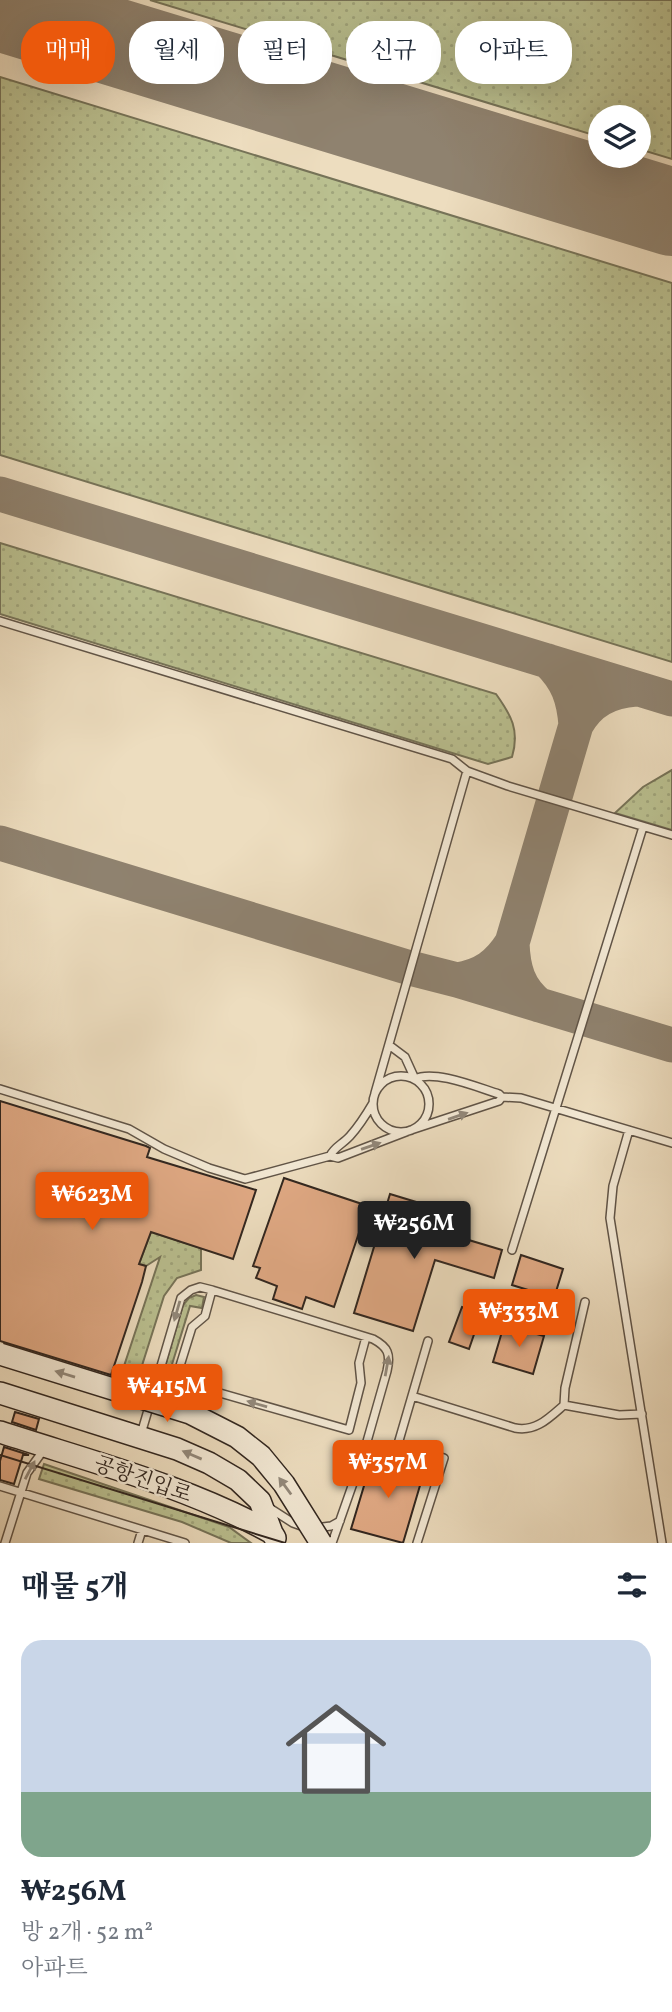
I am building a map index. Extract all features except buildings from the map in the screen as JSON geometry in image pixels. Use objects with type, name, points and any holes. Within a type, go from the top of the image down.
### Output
[{"type":"main road","points":[[0,1354],[190,1413],[237,1437],[261,1456],[284,1484],[321,1543]]},
{"type":"main road","points":[[0,1393],[209,1462],[238,1480],[260,1501],[275,1538]]},
{"type":"main road","name":"공항진입로","points":[[0,1432],[190,1494],[232,1511],[275,1538]]},
{"type":"lane","points":[[0,621],[452,759],[467,771],[508,786],[672,835]]},
{"type":"lane","points":[[330,1156],[362,1123],[373,1102],[467,771]]},
{"type":"lane","points":[[512,1250],[643,827]]},
{"type":"lane","points":[[373,1102],[374,1112],[385,1127],[402,1132],[419,1126],[425,1119],[430,1102],[428,1093],[415,1079],[405,1057],[389,1045]]},
{"type":"lane","points":[[375,1093],[380,1085],[396,1076],[415,1079],[420,1076],[433,1076],[502,1097],[521,1098],[672,1143]]},
{"type":"lane","points":[[0,1090],[129,1129],[164,1149],[209,1168],[245,1179],[330,1156],[338,1158],[499,1101],[502,1097]]},
{"type":"lane","points":[[629,1130],[613,1186],[610,1218],[663,1543]]},
{"type":"lane","points":[[140,1438],[181,1297],[191,1290],[200,1287],[212,1290],[383,1344],[389,1351],[390,1359],[364,1452],[332,1543]]},
{"type":"lane","points":[[212,1290],[205,1316],[192,1327],[179,1369],[180,1377],[192,1385],[349,1430],[361,1383],[359,1363],[366,1337]]},
{"type":"lane","points":[[412,1396],[523,1430],[544,1423],[565,1405],[565,1388],[585,1302]]},
{"type":"lane","points":[[417,1543],[444,1458],[398,1444],[428,1341]]},
{"type":"lane","points":[[565,1405],[619,1415],[642,1415]]},
{"type":"lane","points":[[5,1543],[30,1466],[46,1447]]},
{"type":"lane","points":[[0,1486],[185,1543]]},
{"type":"lane","points":[[260,1501],[293,1523],[306,1527],[321,1528],[341,1520]]},
{"type":"lane","points":[[138,1543],[142,1530]]},
{"type":"green space","points":[[150,0],[672,0],[672,159],[651,153],[651,105],[588,105],[588,133],[426,84],[441,84],[441,21],[346,21],[346,60],[332,55],[332,21],[238,21],[238,27]]},
{"type":"green space","points":[[0,77],[672,283],[672,662],[0,455]]},
{"type":"green space","points":[[0,543],[496,694],[513,723],[515,739],[512,757],[488,764],[0,614]]},
{"type":"green space","points":[[672,770],[672,830],[615,813],[643,787]]},
{"type":"green space","points":[[151,1232],[201,1248],[201,1270],[177,1278],[164,1296],[139,1375],[124,1366],[160,1257],[146,1266],[139,1264]]},
{"type":"green space","points":[[196,1295],[204,1297],[202,1308],[190,1306],[165,1387],[159,1387],[183,1305]]},
{"type":"green space","points":[[44,1464],[229,1527],[251,1543],[231,1543],[182,1522],[39,1479]]},
{"type":"taxiway","points":[[0,494],[672,699]]},
{"type":"taxiway","points":[[548,661],[561,675],[569,690],[576,725],[587,710],[601,699],[617,692],[636,689]]},
{"type":"taxiway","points":[[512,943],[576,725]]},
{"type":"taxiway","points":[[0,843],[672,1045]]},
{"type":"taxiway","points":[[457,980],[475,976],[489,968],[512,943],[521,985],[539,1005]]},
{"type":"runway","points":[[0,7],[672,212]]},
{"type":"tram line","points":[[0,1455],[285,1543]]}]
